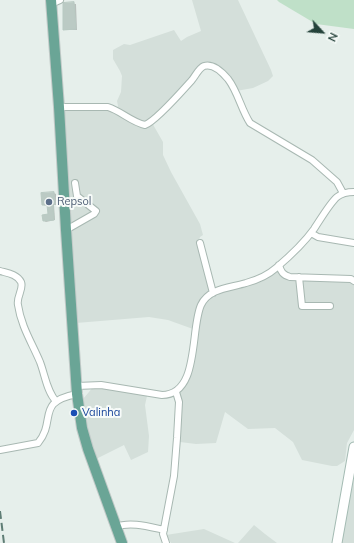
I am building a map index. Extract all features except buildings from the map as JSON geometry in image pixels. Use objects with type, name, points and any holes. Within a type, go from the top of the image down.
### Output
[{"type":"main road","points":[[54,2],[66,230],[77,390],[82,428],[88,449],[122,543]]},
{"type":"street","points":[[59,107],[108,107],[132,120],[146,125],[155,118],[192,80],[201,68],[206,65],[220,71],[230,82],[250,123],[317,164],[337,182],[343,193]]},
{"type":"street","points":[[66,230],[94,214],[96,210],[77,196],[75,183]]},
{"type":"street","points":[[1,450],[38,443],[42,439],[51,407],[56,401],[77,390],[101,385],[162,395],[168,395],[176,392],[185,379],[190,364],[195,343],[198,314],[204,300],[210,294],[266,276],[311,233],[334,199],[343,193],[354,192]]},
{"type":"street","points":[[311,233],[318,237],[354,244]]},
{"type":"street","points":[[200,242],[213,293]]},
{"type":"street","points":[[279,265],[281,272],[285,275],[351,279],[354,281]]},
{"type":"street","points":[[0,270],[16,276],[22,284],[18,298],[18,308],[26,333],[39,361],[51,396],[56,401]]},
{"type":"street","points":[[299,277],[302,306],[330,306]]},
{"type":"street","points":[[166,543],[164,530],[174,476],[178,438],[179,402],[176,392]]},
{"type":"street","points":[[337,543],[354,447]]},
{"type":"street","points":[[116,527],[126,525],[164,530]]},
{"type":"shaded area","points":[[192,0],[238,0],[273,76],[268,81],[253,88],[236,91],[211,64],[205,64],[151,121],[163,142],[163,155],[171,172],[200,224],[203,235],[200,237],[198,243],[213,292],[259,280],[276,267],[283,275],[348,279],[354,283],[354,430],[347,443],[345,461],[337,466],[302,460],[293,442],[275,428],[248,429],[225,412],[216,443],[196,444],[175,440],[179,394],[188,365],[193,329],[168,320],[149,317],[76,323],[61,114],[66,109],[106,107],[116,111],[118,106],[117,101],[121,92],[122,76],[113,59],[113,50],[124,44],[130,45],[174,30],[181,41],[201,31]]},
{"type":"shaded area","points":[[94,386],[148,394],[145,405],[149,436],[148,452],[131,460],[124,445],[96,459],[86,426],[83,399]]},
{"type":"shaded area","points":[[354,455],[354,543],[335,543]]},
{"type":"shaded area","points":[[254,525],[265,534],[277,543],[238,543]]},
{"type":"shaded area","points":[[204,529],[235,543],[171,543],[166,535]]},
{"type":"green space","points":[[277,0],[354,0],[354,29],[316,24]]},
{"type":"railway","points":[[0,511],[4,543]]},
{"type":"place","name":"Repsol","points":[[49,202]]},
{"type":"place","name":"Valinha","points":[[74,413]]}]
